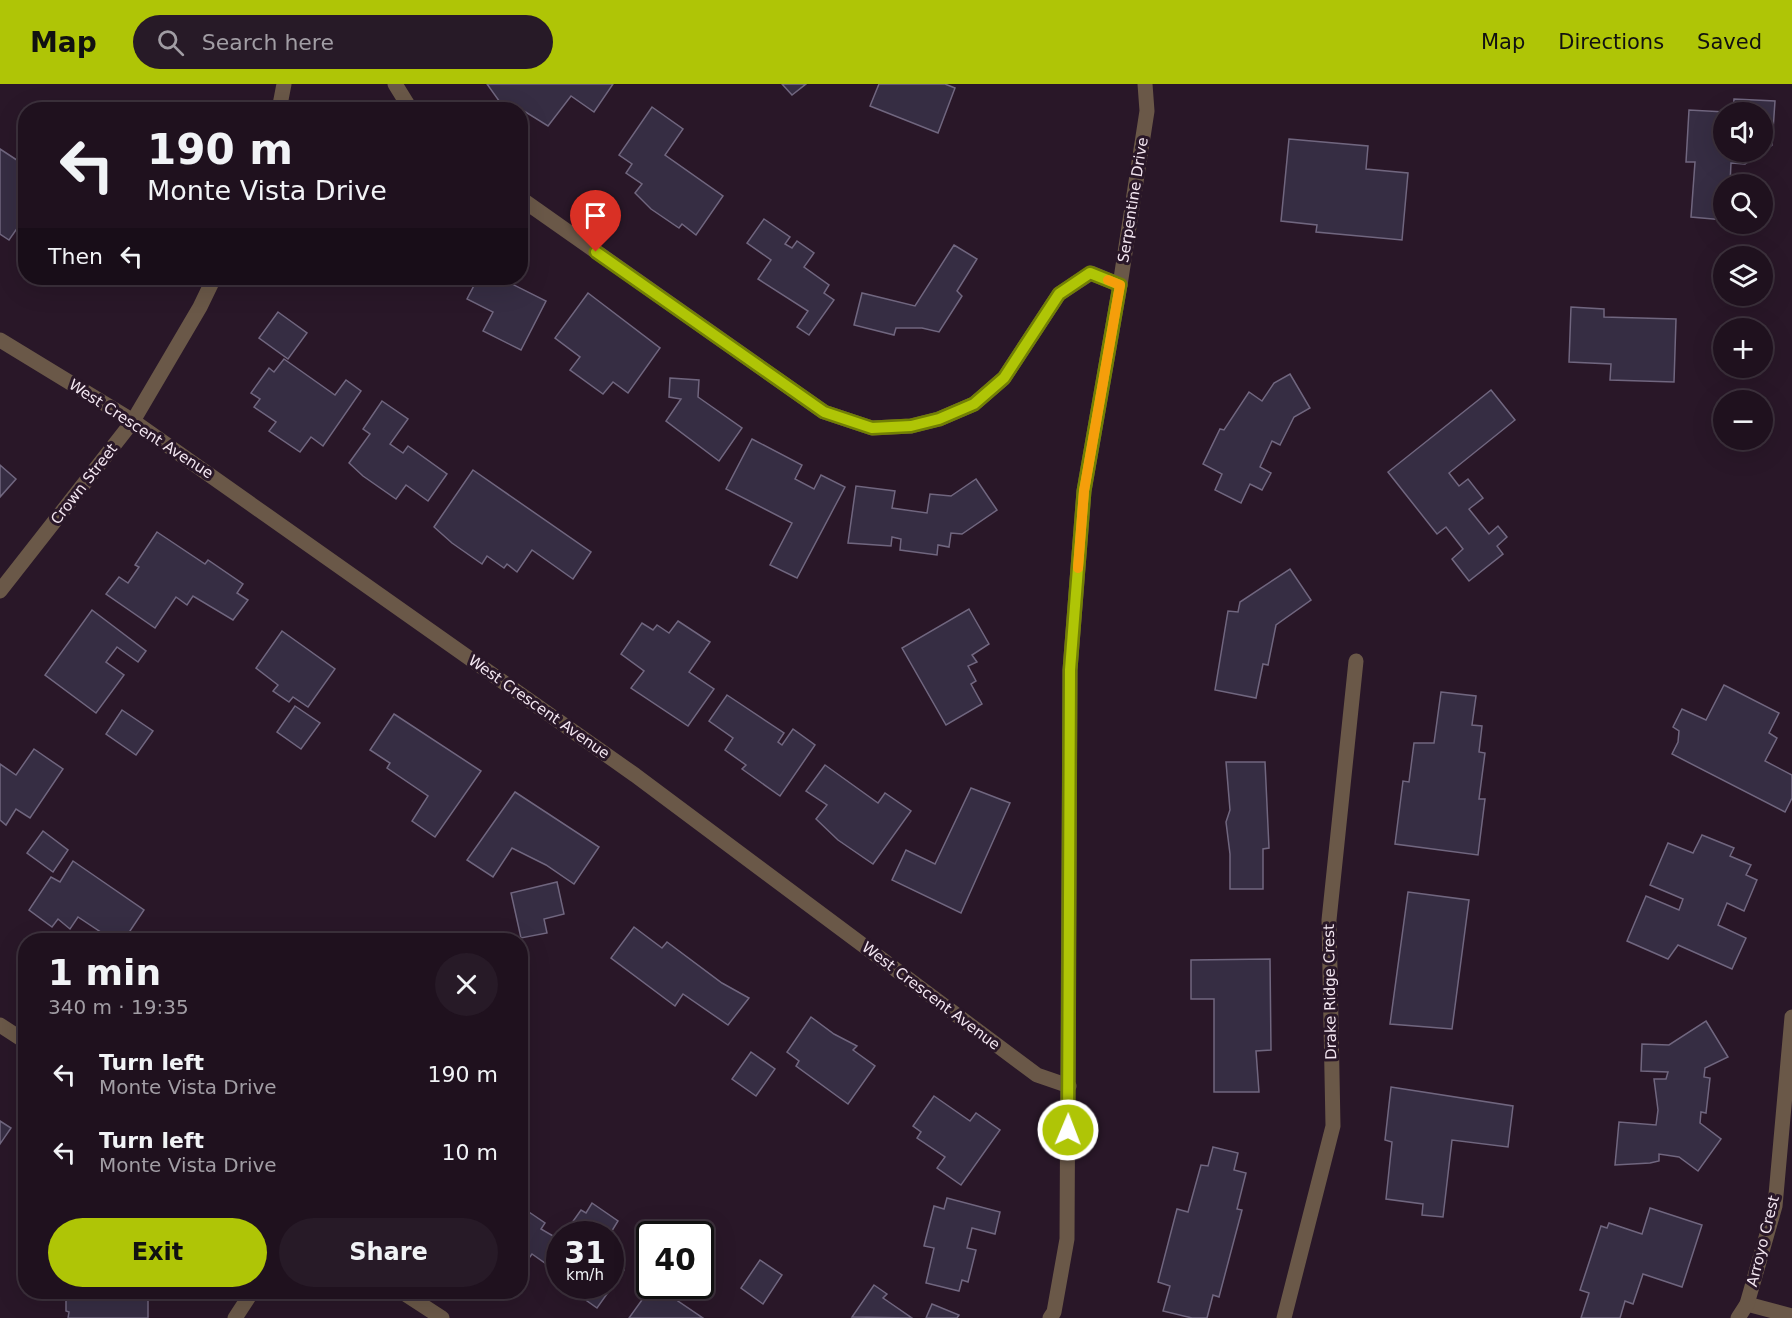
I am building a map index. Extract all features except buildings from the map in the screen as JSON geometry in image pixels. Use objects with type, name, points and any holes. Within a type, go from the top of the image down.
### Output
[{"type":"street","points":[[281,102],[284,84]]},
{"type":"street","points":[[395,84],[406,102]]},
{"type":"street","name":"Serpentine Drive","points":[[1050,1318],[1054,1312],[1067,1239],[1070,670],[1084,491],[1120,285],[1147,111],[1145,84]]},
{"type":"street","points":[[528,204],[824,412],[872,428],[911,426],[939,419],[974,404],[1004,378],[1059,294],[1090,273],[1120,285]]},
{"type":"street","name":"Crown Street","points":[[0,591],[133,421],[211,285]]},
{"type":"street","name":"West Crescent Avenue","points":[[0,340],[133,421],[635,775],[1037,1075],[1069,1086]]},
{"type":"street","name":"Drake Ridge Crest","points":[[1284,1318],[1333,1126],[1329,920],[1356,661]]},
{"type":"street","name":"Arroyo Crest","points":[[1738,1318],[1747,1304],[1775,1206],[1792,1017]]},
{"type":"street","points":[[0,1025],[18,1037]]},
{"type":"street","points":[[235,1318],[247,1299]]},
{"type":"street","points":[[412,1299],[441,1318]]},
{"type":"street","points":[[1747,1304],[1792,1316]]},
{"type":"slow traffic","points":[[1078,568],[1084,491],[1120,285],[1108,280]]},
{"type":"route","points":[[596,252],[824,412],[872,428],[911,426],[939,419],[974,404],[1004,378],[1059,294],[1090,273],[1120,285],[1084,491],[1070,670],[1068,1130]]}]
